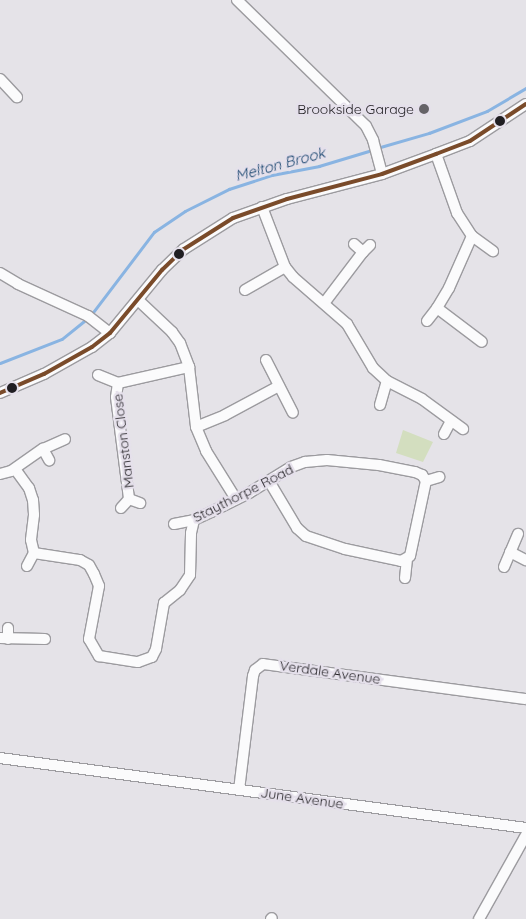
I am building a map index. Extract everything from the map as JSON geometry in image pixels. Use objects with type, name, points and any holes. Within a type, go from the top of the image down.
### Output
[{"type":"street","points":[[237,0],[366,126],[373,140],[382,174]]},
{"type":"street","points":[[0,81],[18,97]]},
{"type":"street","points":[[0,393],[44,374],[74,358],[110,333],[162,270],[184,249],[233,218],[262,207],[382,174],[436,154],[470,140],[526,104]]},
{"type":"street","points":[[436,154],[457,212],[472,236],[493,251]]},
{"type":"street","points":[[262,207],[285,267],[293,277],[347,324],[373,368],[387,381],[422,399],[463,429]]},
{"type":"street","points":[[427,320],[449,288],[472,236]]},
{"type":"street","points":[[324,302],[366,249],[354,244]]},
{"type":"street","points":[[245,290],[285,267]]},
{"type":"street","points":[[0,273],[18,284],[82,313],[100,324],[110,333]]},
{"type":"street","points":[[138,300],[172,332],[182,349],[189,367],[196,426],[206,451],[236,499]]},
{"type":"street","points":[[437,308],[482,342]]},
{"type":"street","points":[[266,360],[293,413]]},
{"type":"street","name":"Manston Close","points":[[98,375],[118,383],[189,367]]},
{"type":"street","points":[[380,405],[387,381]]},
{"type":"street","name":"Manston Close","points":[[118,383],[116,397],[130,500]]},
{"type":"street","points":[[196,426],[224,415],[279,386]]},
{"type":"street","points":[[444,434],[451,421]]},
{"type":"street","points":[[0,474],[15,469],[43,449],[65,439]]},
{"type":"street","points":[[43,449],[49,460]]},
{"type":"street","name":"Staythorpe Road","points":[[174,524],[194,520],[269,481],[291,467],[305,462],[327,460],[415,472],[422,475],[426,481]]},
{"type":"street","points":[[15,469],[29,488],[33,500],[34,515],[31,540],[34,552],[27,566]]},
{"type":"street","points":[[405,578],[407,559],[410,556],[426,481],[439,476]]},
{"type":"street","points":[[269,481],[297,528],[306,536],[394,561],[407,559]]},
{"type":"street","name":"Manston Close","points":[[130,500],[140,504]]},
{"type":"street","name":"Manston Close","points":[[121,508],[130,500]]},
{"type":"street","points":[[34,552],[80,560],[89,566],[99,586],[92,613],[89,639],[91,646],[99,656],[138,662],[152,657],[156,649],[164,603],[180,590],[190,575],[191,533],[194,520]]},
{"type":"street","points":[[504,567],[518,534]]},
{"type":"street","points":[[510,552],[526,560]]},
{"type":"street","points":[[5,635],[45,639]]},
{"type":"street","name":"Verdale Avenue","points":[[239,790],[253,676],[255,670],[263,664],[526,699]]},
{"type":"street","name":"June Avenue","points":[[0,758],[79,764],[239,790],[526,828]]},
{"type":"street","points":[[479,919],[526,835]]},
{"type":"green space","points":[[403,430],[433,442],[423,462],[396,453]]},
{"type":"waterway","name":"Melton Brook","points":[[377,148],[429,133],[487,111],[526,88]]},
{"type":"waterway","name":"Melton Brook","points":[[91,315],[154,232],[185,211],[229,189],[272,175],[319,166],[372,150]]},
{"type":"waterway","name":"Melton Brook","points":[[0,363],[62,339],[87,319]]},
{"type":"transit line","points":[[0,393],[44,374],[92,347],[110,333],[162,270],[184,249],[233,218],[287,199],[382,174],[470,141],[526,104]]},
{"type":"place","name":"Brookside Garage","points":[[424,109]]}]
